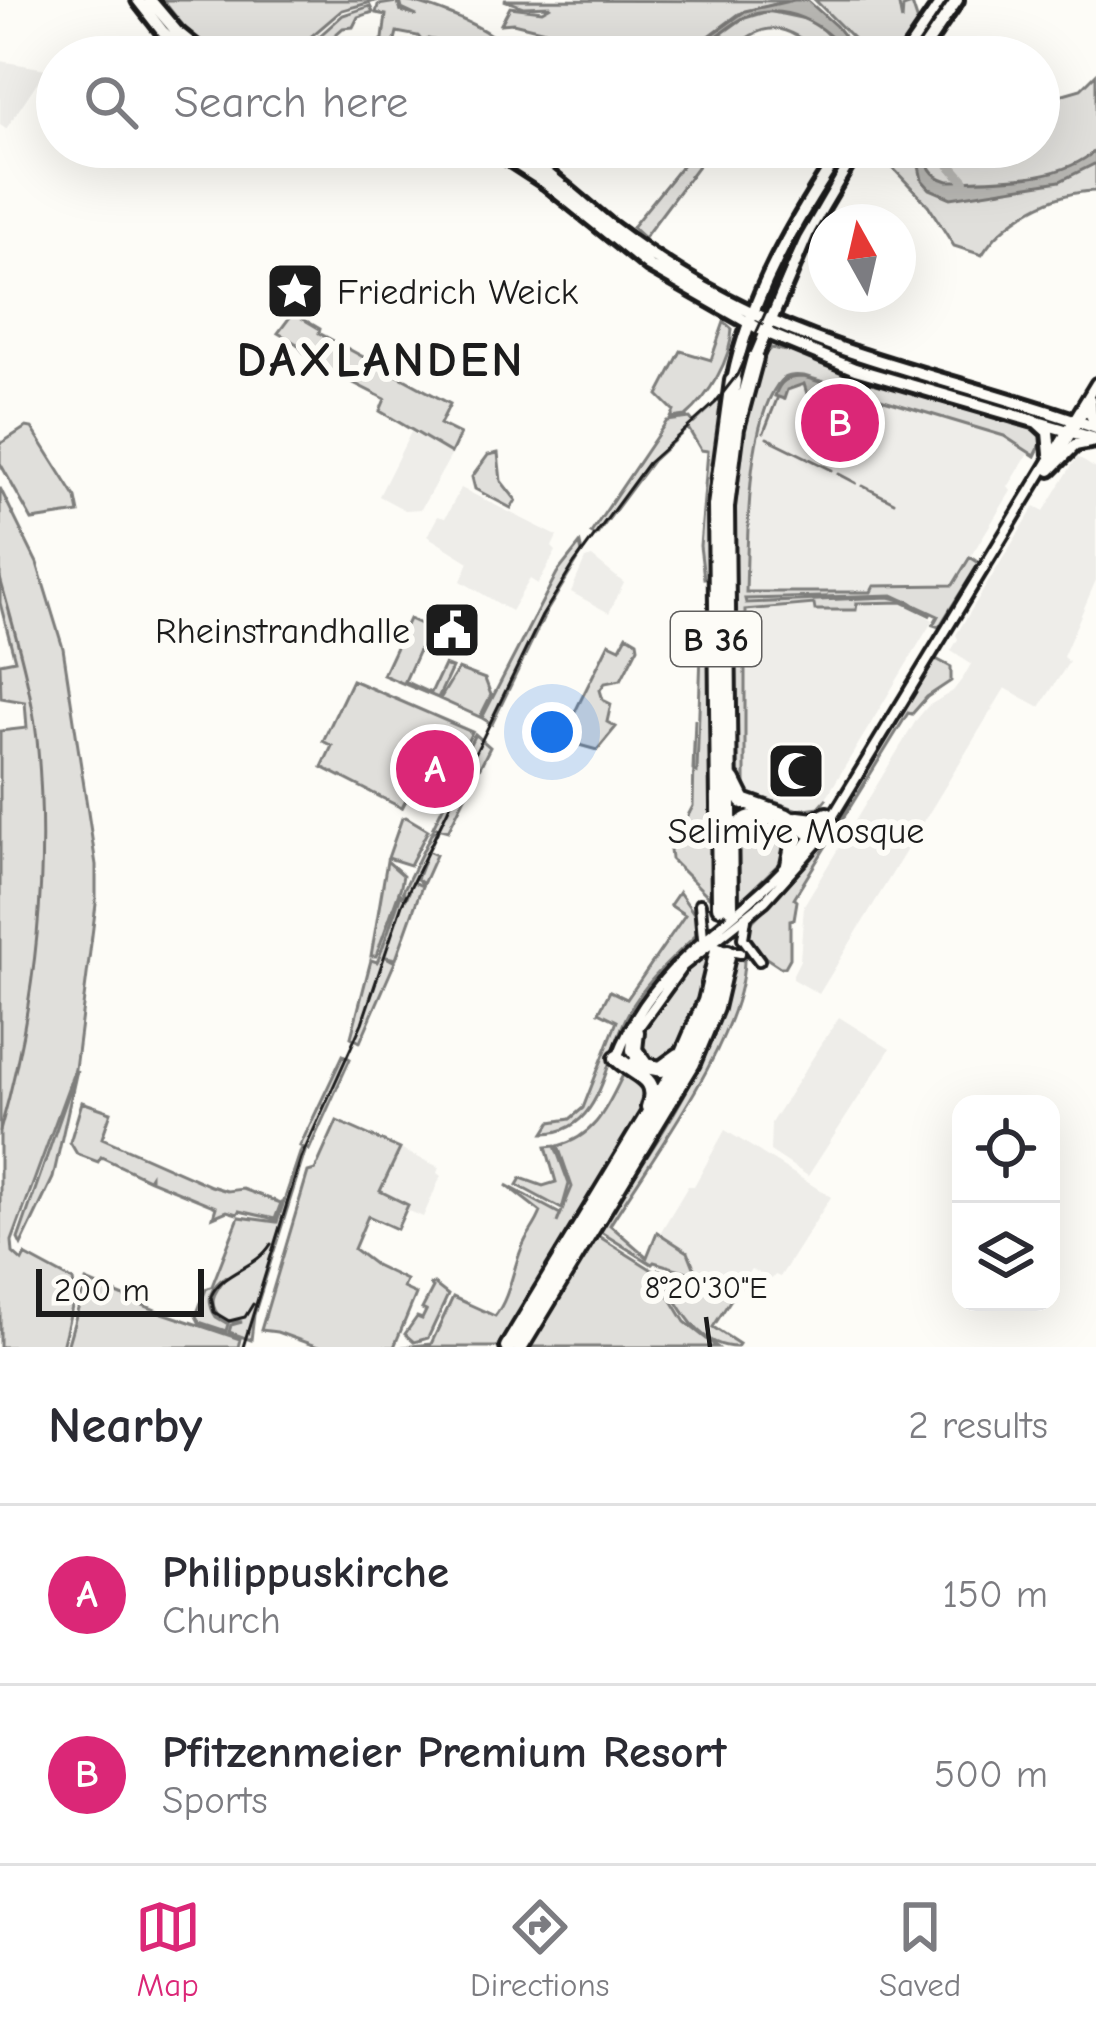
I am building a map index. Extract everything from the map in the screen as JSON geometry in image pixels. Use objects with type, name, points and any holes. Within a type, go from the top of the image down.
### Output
[{"type":"highway","name":"B 36","points":[[721,907],[729,844],[728,482],[739,414],[755,358]]},
{"type":"highway","name":"B 36","points":[[721,907],[715,530],[719,465],[733,381]]},
{"type":"highway","points":[[728,736],[738,796],[815,838]]},
{"type":"highway","points":[[729,844],[748,817],[812,821],[827,815]]},
{"type":"highway","points":[[785,819],[794,841],[789,865]]},
{"type":"highway","points":[[508,1347],[687,1049],[722,951]]},
{"type":"highway","points":[[520,1347],[692,1064],[716,1008],[722,951]]},
{"type":"highway","points":[[636,1032],[634,1050],[647,1068]]},
{"type":"highway","points":[[621,1060],[647,1068],[668,1067],[687,1049]]},
{"type":"highway","points":[[621,1060],[652,1088],[632,1144]]},
{"type":"main road","points":[[138,0],[167,36]]},
{"type":"main road","points":[[150,0],[182,36]]},
{"type":"main road","points":[[918,36],[943,0]]},
{"type":"main road","points":[[932,36],[957,0]]},
{"type":"main road","points":[[523,168],[639,260],[799,348],[882,377],[1072,425],[1096,425],[1090,400]]},
{"type":"main road","points":[[540,168],[648,254],[722,304],[742,344]]},
{"type":"main road","name":"B 36","points":[[733,381],[764,287],[832,168]]},
{"type":"main road","name":"B 36","points":[[755,358],[809,230],[846,168]]},
{"type":"main road","points":[[722,304],[743,300],[764,287]]},
{"type":"main road","points":[[778,299],[781,315],[795,332]]},
{"type":"main road","points":[[767,327],[795,332],[1072,425],[1096,440]]},
{"type":"main road","points":[[755,358],[772,346],[799,348]]},
{"type":"main road","points":[[1018,414],[1042,425],[1050,438],[1050,454]]},
{"type":"main road","points":[[1045,473],[1075,445],[1096,440]]},
{"type":"street","points":[[621,1060],[644,1002],[677,961],[789,876],[840,802],[1096,385]]},
{"type":"street","points":[[1045,473],[1050,454],[1096,385]]},
{"type":"street","points":[[759,960],[743,938],[747,910],[815,838],[840,802]]},
{"type":"street","points":[[700,904],[703,938]]},
{"type":"street","points":[[721,907],[747,910]]},
{"type":"street","points":[[621,1060],[666,986],[722,951],[723,929]]},
{"type":"shaded area","points":[[163,0],[379,0],[342,10],[312,36],[194,36]]},
{"type":"shaded area","points":[[504,0],[788,1],[739,14],[709,36],[557,36],[501,24],[510,7],[542,11],[551,6],[523,7]]},
{"type":"shaded area","points":[[807,0],[844,36],[830,36],[803,18],[774,12],[743,18],[718,36],[710,36],[745,11]]},
{"type":"shaded area","points":[[815,0],[898,0],[902,21],[903,7],[912,4],[919,25],[911,36],[851,36]]},
{"type":"shaded area","points":[[400,1],[423,5],[492,36],[397,32],[383,36],[386,15],[376,13],[378,5],[397,2],[401,11],[417,16],[402,9]]},
{"type":"shaded area","points":[[370,6],[373,12],[358,17],[353,27],[334,36],[320,36],[343,15]]},
{"type":"shaded area","points":[[768,11],[815,21],[829,36],[797,36],[774,29],[750,36],[718,36],[742,19]]},
{"type":"shaded area","points":[[0,61],[36,67],[36,84],[6,129],[0,125]]},
{"type":"shaded area","points":[[1096,74],[1096,191],[1064,196],[1032,210],[1003,230],[982,255],[954,246],[928,205],[893,168],[1060,168],[1060,95],[1081,89]]},
{"type":"shaded area","points":[[1096,150],[1096,163],[1060,181],[951,198],[922,180],[919,168],[930,168],[948,181],[1045,174]]},
{"type":"shaded area","points":[[680,168],[696,168],[644,238],[632,227]]},
{"type":"shaded area","points":[[293,313],[320,329],[319,333],[450,404],[440,424],[460,434],[451,453],[380,411],[385,399],[312,362],[297,344],[278,333]]},
{"type":"shaded area","points":[[724,322],[732,329],[731,341],[717,377],[686,416],[671,418],[674,411],[658,395],[681,351],[711,360]]},
{"type":"shaded area","points":[[771,348],[786,351],[775,348],[784,348],[853,374],[1036,428],[1044,438],[1035,456],[1004,436],[804,376],[786,377],[778,384],[754,455],[746,592],[871,592],[874,586],[953,585],[970,557],[979,563],[939,627],[933,625],[938,616],[902,602],[857,603],[856,610],[815,610],[814,604],[745,610],[745,788],[798,810],[819,807],[827,798],[810,819],[748,802],[735,784],[729,590],[733,493],[755,377]],"holes":[[[893,595],[906,601],[889,597],[746,603],[745,599]]]},
{"type":"shaded area","points":[[804,376],[1004,436],[1029,453],[953,585],[746,592],[759,433],[779,381]]},
{"type":"shaded area","points":[[804,377],[879,400],[871,410],[859,401],[851,411],[845,400],[836,406],[811,393],[808,397],[804,384],[787,390],[784,399],[775,396],[785,380]]},
{"type":"shaded area","points":[[724,395],[714,481],[712,577],[704,578],[700,546],[708,451],[701,450],[688,428],[652,461],[596,536],[591,533],[667,421],[690,418],[694,423]]},
{"type":"shaded area","points":[[32,428],[76,498],[79,513],[32,520],[0,463],[0,444]]},
{"type":"shaded area","points":[[411,432],[452,454],[421,509],[405,510],[379,496]]},
{"type":"shaded area","points":[[498,453],[501,481],[516,500],[511,508],[475,489],[472,477],[488,455]]},
{"type":"shaded area","points":[[1077,457],[1096,469],[1096,580],[1063,657],[1069,662],[1040,707],[1005,688],[819,994],[793,979],[800,960],[804,905],[917,719],[963,678],[971,664],[951,651],[956,635],[1035,506],[1044,511]]},
{"type":"shaded area","points":[[0,488],[37,563],[63,648],[96,865],[96,904],[75,1069],[12,1241],[13,1253],[22,1261],[25,1255],[73,1281],[75,1295],[62,1347],[0,1347],[0,731],[27,728],[25,702],[1,698],[0,663],[15,660],[0,603]]},
{"type":"shaded area","points":[[461,488],[557,536],[552,547],[556,551],[538,584],[530,579],[511,611],[461,581],[469,562],[427,536],[438,516],[445,518]]},
{"type":"shaded area","points":[[580,544],[582,553],[545,614],[492,724],[482,718],[557,573]]},
{"type":"shaded area","points":[[592,557],[624,583],[609,613],[571,592],[585,559]]},
{"type":"shaded area","points":[[902,602],[933,620],[820,808],[812,815],[749,794],[743,789],[745,610],[814,604],[815,610],[855,610],[856,603]]},
{"type":"shaded area","points":[[708,612],[713,879],[709,897],[671,859],[670,850],[693,806],[694,770],[697,772],[702,622]]},
{"type":"shaded area","points":[[409,619],[429,628],[405,681],[431,693],[444,665],[452,668],[438,698],[383,675]]},
{"type":"shaded area","points":[[627,635],[638,647],[621,680],[605,683],[600,690],[603,700],[611,704],[607,722],[616,727],[597,750],[561,740],[609,643],[620,648]]},
{"type":"shaded area","points":[[936,659],[951,667],[951,681],[908,713],[794,898],[790,958],[780,967],[760,954],[747,936],[750,924],[811,860],[851,805],[832,823],[849,803],[929,662]]},
{"type":"shaded area","points":[[458,669],[485,679],[491,695],[480,717],[440,699]]},
{"type":"shaded area","points":[[352,680],[472,732],[456,765],[435,755],[429,757],[402,808],[322,767],[332,746],[323,741]]},
{"type":"shaded area","points":[[475,734],[490,747],[448,831],[433,827],[451,781]]},
{"type":"shaded area","points":[[406,817],[428,830],[410,865],[388,858]]},
{"type":"shaded area","points":[[764,820],[784,827],[790,853],[736,905],[736,840],[744,824]]},
{"type":"shaded area","points":[[433,830],[437,833],[428,851],[436,855],[423,884],[417,879],[425,858],[413,882],[422,886],[396,959],[386,957],[395,962],[360,1042],[351,1037],[371,960],[379,958],[401,894],[406,899],[410,890],[406,896],[403,891]]},
{"type":"shaded area","points":[[387,861],[403,875],[376,956],[371,956]]},
{"type":"shaded area","points":[[679,892],[697,918],[696,935],[636,1001],[600,1088],[580,1120],[544,1133],[551,1122],[570,1119],[583,1108],[617,1021],[599,1012],[610,991],[627,999],[685,915],[670,905]]},
{"type":"shaded area","points":[[709,953],[701,999],[688,1032],[659,1067],[637,1054],[644,1024],[673,984]]},
{"type":"shaded area","points":[[734,955],[744,961],[739,992],[712,1060],[610,1225],[647,1257],[657,1232],[688,1252],[697,1275],[652,1264],[599,1231],[700,1065],[727,993]]},
{"type":"shaded area","points":[[839,1017],[890,1049],[808,1176],[770,1151],[771,1123]]},
{"type":"shaded area","points":[[343,1055],[350,1059],[309,1150],[300,1146]]},
{"type":"shaded area","points":[[628,1069],[646,1083],[649,1093],[647,1105],[504,1347],[500,1347],[555,1255],[497,1347],[402,1347],[431,1344],[453,1297],[495,1316],[541,1212],[506,1185],[560,1214],[557,1223],[572,1187],[558,1146],[591,1128],[623,1075],[640,1081],[646,1091],[645,1103],[576,1222],[647,1100],[647,1093],[644,1084],[637,1078],[621,1071]]},
{"type":"shaded area","points":[[77,1070],[53,1178],[21,1245],[18,1239]]},
{"type":"shaded area","points":[[82,1102],[111,1112],[102,1138],[211,1186],[243,1189],[281,1203],[275,1219],[239,1211],[213,1217],[216,1207],[150,1180],[150,1176],[101,1157],[98,1162],[77,1154],[70,1142]]},
{"type":"shaded area","points":[[337,1121],[400,1149],[380,1191],[408,1205],[397,1229],[368,1216],[354,1249],[406,1280],[403,1288],[416,1294],[394,1347],[318,1347],[261,1330],[308,1172],[315,1170]]},
{"type":"shaded area","points":[[725,1130],[831,1197],[780,1277],[772,1279],[751,1269],[745,1278],[697,1274],[688,1251],[660,1233],[688,1186],[694,1186]]},
{"type":"shaded area","points":[[555,1146],[569,1184],[562,1209],[517,1185],[521,1178],[543,1186],[556,1182],[546,1147]]},
{"type":"shaded area","points":[[400,1149],[439,1167],[441,1176],[423,1217],[407,1210],[397,1229],[382,1222],[391,1199],[380,1191]]},
{"type":"shaded area","points":[[301,1150],[305,1152],[254,1315],[251,1340],[229,1332],[231,1325],[242,1322],[223,1320],[214,1308],[216,1292],[227,1276],[210,1299],[216,1317],[228,1324],[226,1331],[199,1322],[196,1316],[206,1289],[212,1286],[239,1217],[277,1222]]},
{"type":"shaded area","points":[[595,1234],[654,1271],[685,1322],[717,1347],[526,1347]]},
{"type":"shaded area","points":[[659,1270],[743,1281],[713,1327],[737,1347],[722,1345],[699,1331]]},
{"type":"shaded area","points":[[86,1281],[240,1339],[238,1347],[67,1347]]},
{"type":"shaded area","points":[[434,1284],[448,1295],[428,1338],[414,1342],[405,1334],[417,1317],[422,1319]]},
{"type":"waterway","points":[[953,168],[964,181]]},
{"type":"waterway","points":[[318,358],[321,354]]},
{"type":"waterway","points":[[764,432],[777,399]]},
{"type":"waterway","points":[[767,438],[832,470]]},
{"type":"waterway","points":[[839,474],[856,483]]},
{"type":"waterway","points":[[863,486],[894,502]]},
{"type":"waterway","points":[[0,578],[34,719],[42,839],[31,986],[0,1131]]},
{"type":"tram line","points":[[924,36],[948,0]]},
{"type":"tram line","points":[[243,1347],[301,1158],[362,1023],[402,904],[542,616],[648,463],[715,403],[737,375],[800,237],[840,168]]},
{"type":"tram line","points":[[253,1304],[245,1317],[229,1321],[214,1312],[211,1296],[271,1244]]},
{"type":"place","name":"Friedrich Weick","points":[[295,291]]},
{"type":"place","name":"Pfitzenmeier Premium Resort","points":[[840,423]]},
{"type":"place","name":"Rheinstrandhalle","points":[[452,630]]},
{"type":"place","name":"Philippuskirche","points":[[435,769]]},
{"type":"place","name":"Selimiye Mosque","points":[[796,771]]},
{"type":"district","name":"DAXLANDEN","points":[[381,359]]}]
